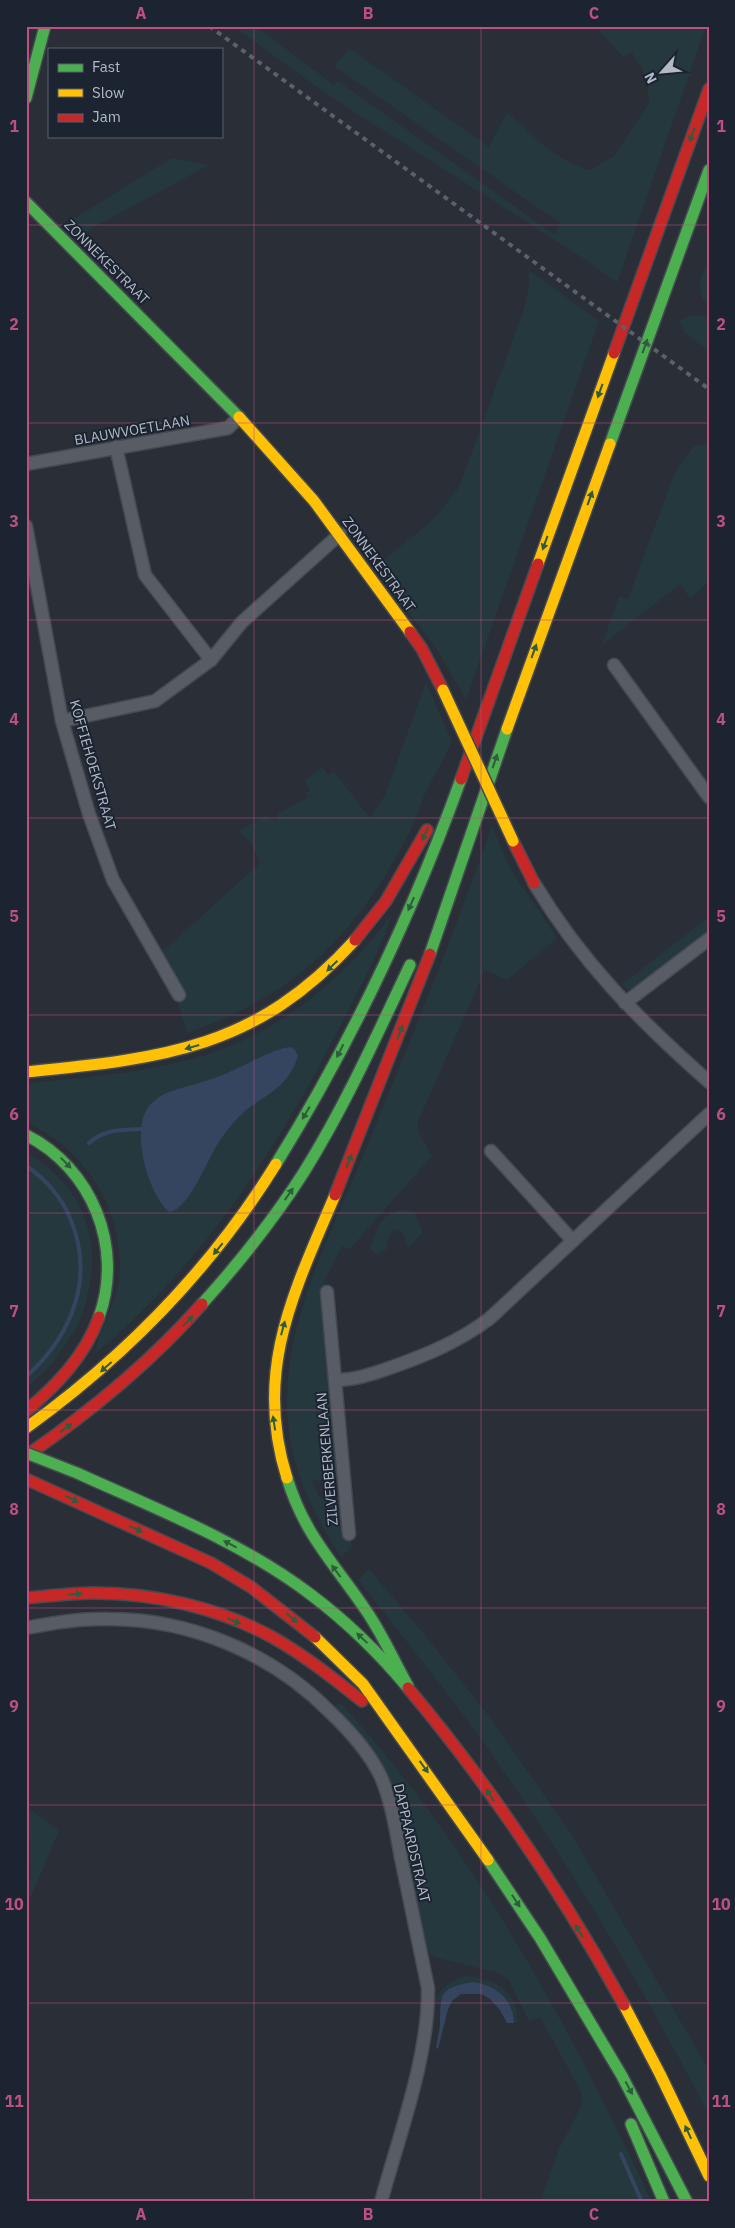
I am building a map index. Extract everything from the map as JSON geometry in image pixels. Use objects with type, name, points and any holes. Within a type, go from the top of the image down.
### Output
[{"type":"main road","points":[[26,98],[45,26]]},
{"type":"main road","points":[[26,1428],[96,1376],[130,1345],[174,1300],[224,1241],[275,1168],[360,1014],[407,912],[444,825],[501,662],[709,89]]},
{"type":"main road","points":[[408,1686],[366,1610],[324,1555],[306,1526],[292,1496],[279,1454],[274,1420],[274,1376],[280,1340],[290,1303],[359,1135],[451,895],[467,840],[709,170]]},
{"type":"main road","name":"ZONNEKESTRAAT","points":[[26,202],[239,417],[314,501],[340,534],[422,649],[534,883]]},
{"type":"main road","points":[[26,1072],[142,1058],[175,1052],[232,1033],[271,1013],[323,975],[352,947],[393,891],[413,859],[436,812],[476,715],[501,662]]},
{"type":"main road","points":[[424,936],[467,840]]},
{"type":"main road","points":[[26,1454],[76,1420],[138,1370],[193,1316],[264,1229],[316,1151],[363,1065],[416,954]]},
{"type":"main road","points":[[26,1135],[55,1152],[87,1189],[99,1216],[106,1244],[108,1271],[104,1300],[94,1329],[80,1354],[64,1377],[26,1411]]},
{"type":"main road","points":[[26,1454],[77,1473],[224,1541],[266,1564],[338,1615],[387,1661],[484,1786],[546,1878],[605,1972],[630,2015],[709,2176]]},
{"type":"main road","points":[[26,1479],[211,1563],[251,1587],[322,1642],[362,1684],[474,1838],[540,1938],[622,2076],[687,2202]]},
{"type":"main road","points":[[26,1598],[103,1593],[162,1601],[229,1618],[270,1636],[313,1663],[395,1728]]},
{"type":"main road","points":[[596,2031],[621,2099]]},
{"type":"main road","points":[[627,2116],[664,2202]]},
{"type":"street","name":"BLAUWVOETLAAN","points":[[26,464],[228,428],[239,417]]},
{"type":"street","points":[[116,447],[145,575],[211,660]]},
{"type":"street","name":"KOFFIEHOEKSTRAAT","points":[[26,526],[62,721],[89,814],[113,880],[180,995]]},
{"type":"street","points":[[62,721],[155,701],[211,660],[242,622],[340,534]]},
{"type":"street","points":[[614,665],[709,797]]},
{"type":"street","name":"ZONNEKESTRAAT","points":[[534,883],[555,918],[582,954],[625,1003],[660,1039],[709,1082]]},
{"type":"street","points":[[625,1003],[709,939]]},
{"type":"street","name":"ZILVERBERKENLAAN","points":[[335,1380],[361,1378],[458,1341],[488,1319],[709,1114]]},
{"type":"street","points":[[491,1151],[573,1242]]},
{"type":"street","name":"ZILVERBERKENLAAN","points":[[327,1292],[349,1534]]},
{"type":"street","name":"DAPPAARDSTRAAT","points":[[26,1628],[64,1622],[109,1619],[150,1622],[197,1632],[240,1649],[277,1668],[310,1691],[345,1726],[373,1761],[389,1800],[428,1996],[425,2037],[381,2202]]},
{"type":"green space","points":[[233,26],[255,26],[334,85],[338,81],[555,235],[560,223],[334,66],[349,48],[489,147],[507,112],[556,154],[567,161],[591,170],[614,156],[649,103],[647,77],[632,53],[623,57],[595,26],[706,26],[617,283],[586,260],[328,95]]},
{"type":"green space","points":[[172,158],[209,165],[92,228],[76,242],[70,230],[70,221]]},
{"type":"green space","points":[[709,260],[709,306],[701,295],[700,284]]},
{"type":"green space","points":[[529,270],[599,321],[466,700],[436,648],[374,568],[434,519],[459,487],[523,312],[529,288]]},
{"type":"green space","points":[[701,315],[709,317],[709,351],[685,333],[679,321],[689,316]]},
{"type":"green space","points":[[709,443],[709,582],[690,598],[680,584],[602,645],[619,596],[628,599],[675,472],[694,446]]},
{"type":"green space","points":[[426,682],[452,741],[423,798],[405,841],[366,904],[346,930],[324,953],[300,973],[248,1007],[187,1033],[175,994],[182,989],[162,952],[260,863],[251,844],[239,831],[266,815],[270,819],[276,820],[278,814],[308,797],[306,793],[310,790],[304,781],[322,767],[328,775],[334,771],[370,818],[385,795]]},
{"type":"green space","points":[[492,826],[511,870],[557,938],[507,980],[485,970],[418,1122],[418,1131],[432,1156],[349,1250],[342,1246],[325,1280],[323,1291],[339,1478],[312,1481],[320,1498],[341,1497],[344,1535],[351,1541],[352,1547],[341,1557],[311,1505],[292,1448],[287,1408],[288,1374],[294,1341],[302,1308],[325,1244],[431,989]]},
{"type":"green space","points":[[392,914],[377,953],[345,1017],[267,1155],[206,1241],[135,1319],[95,1354],[99,1337],[118,1285],[120,1260],[117,1235],[110,1211],[99,1188],[85,1168],[68,1149],[48,1134],[26,1122],[26,1084],[114,1074],[166,1065],[201,1056],[234,1044],[265,1029],[321,991],[370,942]]},
{"type":"green space","points":[[709,917],[709,932],[632,989],[627,989],[621,985]]},
{"type":"green space","points":[[26,1152],[50,1169],[68,1188],[81,1210],[89,1233],[92,1257],[90,1282],[84,1308],[74,1334],[72,1334],[52,1364],[26,1389]]},
{"type":"green space","points":[[404,1209],[414,1212],[423,1232],[408,1248],[404,1235],[399,1229],[392,1231],[387,1249],[377,1255],[370,1249],[381,1223],[389,1214]]},
{"type":"green space","points":[[369,1569],[489,1716],[570,1832],[709,2070],[709,2115],[657,2018],[573,1876],[543,1830],[436,1678],[358,1580]]},
{"type":"green space","points":[[340,1702],[388,1758],[433,1817],[475,1877],[515,1940],[587,2069],[652,2202],[549,2202],[541,2199],[559,2149],[581,2106],[582,2097],[579,2088],[540,2017],[529,2021],[508,1979],[498,1973],[438,1958],[429,1954],[425,1948],[393,1798],[363,1738],[335,1706]]},
{"type":"green space","points":[[26,1806],[59,1831],[26,1908],[26,1888],[31,1876],[29,1832],[26,1829]]},
{"type":"green space","points":[[468,1976],[487,1980],[503,1988],[514,2002],[518,2021],[514,2023],[514,2017],[472,1982],[453,1988],[439,2002],[435,2001],[444,1987],[457,1979]]},
{"type":"water","points":[[291,1047],[298,1056],[289,1075],[270,1094],[246,1110],[233,1123],[216,1146],[192,1192],[177,1209],[169,1212],[154,1191],[148,1176],[141,1144],[141,1129],[144,1115],[150,1105],[166,1093],[228,1073],[275,1051]]},
{"type":"water","points":[[472,1982],[488,1986],[501,1994],[510,2006],[514,2023],[507,2023],[500,2010],[490,1999],[481,1994],[461,1994],[452,2001],[448,2009],[438,2049],[436,2048],[440,2025],[440,2006],[443,1995],[452,1987]]},
{"type":"waterway","points":[[89,1143],[107,1133],[141,1129]]},
{"type":"waterway","points":[[26,1166],[46,1182],[62,1203],[70,1218],[77,1240],[80,1261],[80,1282],[68,1322],[44,1358],[29,1374]]},
{"type":"waterway","points":[[621,2154],[642,2202]]},
{"type":"railway","points":[[209,26],[709,389]]},
{"type":"traffic: fast","points":[[26,98],[45,26]]},
{"type":"traffic: fast","points":[[610,444],[709,170]]},
{"type":"traffic: fast","points":[[26,202],[239,417]]},
{"type":"traffic: fast","points":[[430,954],[507,729]]},
{"type":"traffic: fast","points":[[276,1164],[330,1072],[379,976],[422,878],[461,779]]},
{"type":"traffic: fast","points":[[202,1304],[256,1240],[304,1172],[347,1096],[410,965]]},
{"type":"traffic: fast","points":[[26,1135],[49,1149],[69,1168],[85,1189],[97,1212],[104,1237],[107,1264],[106,1290],[99,1317]]},
{"type":"traffic: fast","points":[[26,1453],[77,1473]]},
{"type":"traffic: fast","points":[[77,1473],[197,1527],[283,1575],[323,1604],[349,1626],[386,1662],[408,1688]]},
{"type":"traffic: fast","points":[[287,1478],[294,1498],[311,1532],[371,1618],[408,1686]]},
{"type":"traffic: fast","points":[[488,1860],[540,1938],[622,2076],[687,2202]]},
{"type":"traffic: fast","points":[[631,2124],[664,2202]]},
{"type":"traffic: slow","points":[[538,564],[614,353]]},
{"type":"traffic: slow","points":[[239,417],[314,501],[410,632]]},
{"type":"traffic: slow","points":[[507,729],[610,444]]},
{"type":"traffic: slow","points":[[443,690],[513,841]]},
{"type":"traffic: slow","points":[[26,1072],[122,1061],[165,1053],[206,1042],[244,1026],[281,1005],[318,976],[355,940]]},
{"type":"traffic: slow","points":[[26,1428],[98,1371],[132,1341],[164,1308],[195,1275],[224,1239],[251,1203],[276,1164]]},
{"type":"traffic: slow","points":[[287,1478],[278,1439],[274,1402],[276,1367],[293,1299],[305,1265],[335,1195]]},
{"type":"traffic: slow","points":[[315,1637],[363,1684],[488,1860]]},
{"type":"traffic: slow","points":[[624,2005],[660,2074],[709,2176]]},
{"type":"traffic: jam","points":[[614,353],[709,89]]},
{"type":"traffic: jam","points":[[461,779],[538,564]]},
{"type":"traffic: jam","points":[[410,632],[422,649],[443,690]]},
{"type":"traffic: jam","points":[[355,940],[386,901],[427,830]]},
{"type":"traffic: jam","points":[[513,841],[534,883]]},
{"type":"traffic: jam","points":[[335,1195],[430,954]]},
{"type":"traffic: jam","points":[[26,1456],[118,1386],[162,1346],[202,1304]]},
{"type":"traffic: jam","points":[[26,1411],[49,1391],[69,1369],[86,1344],[99,1317]]},
{"type":"traffic: jam","points":[[26,1479],[211,1563],[251,1587],[315,1637]]},
{"type":"traffic: jam","points":[[26,1598],[95,1593],[117,1594],[163,1599],[208,1610],[252,1627],[284,1644],[362,1701]]},
{"type":"traffic: jam","points":[[408,1688],[468,1763],[524,1841],[576,1922],[624,2005]]}]
